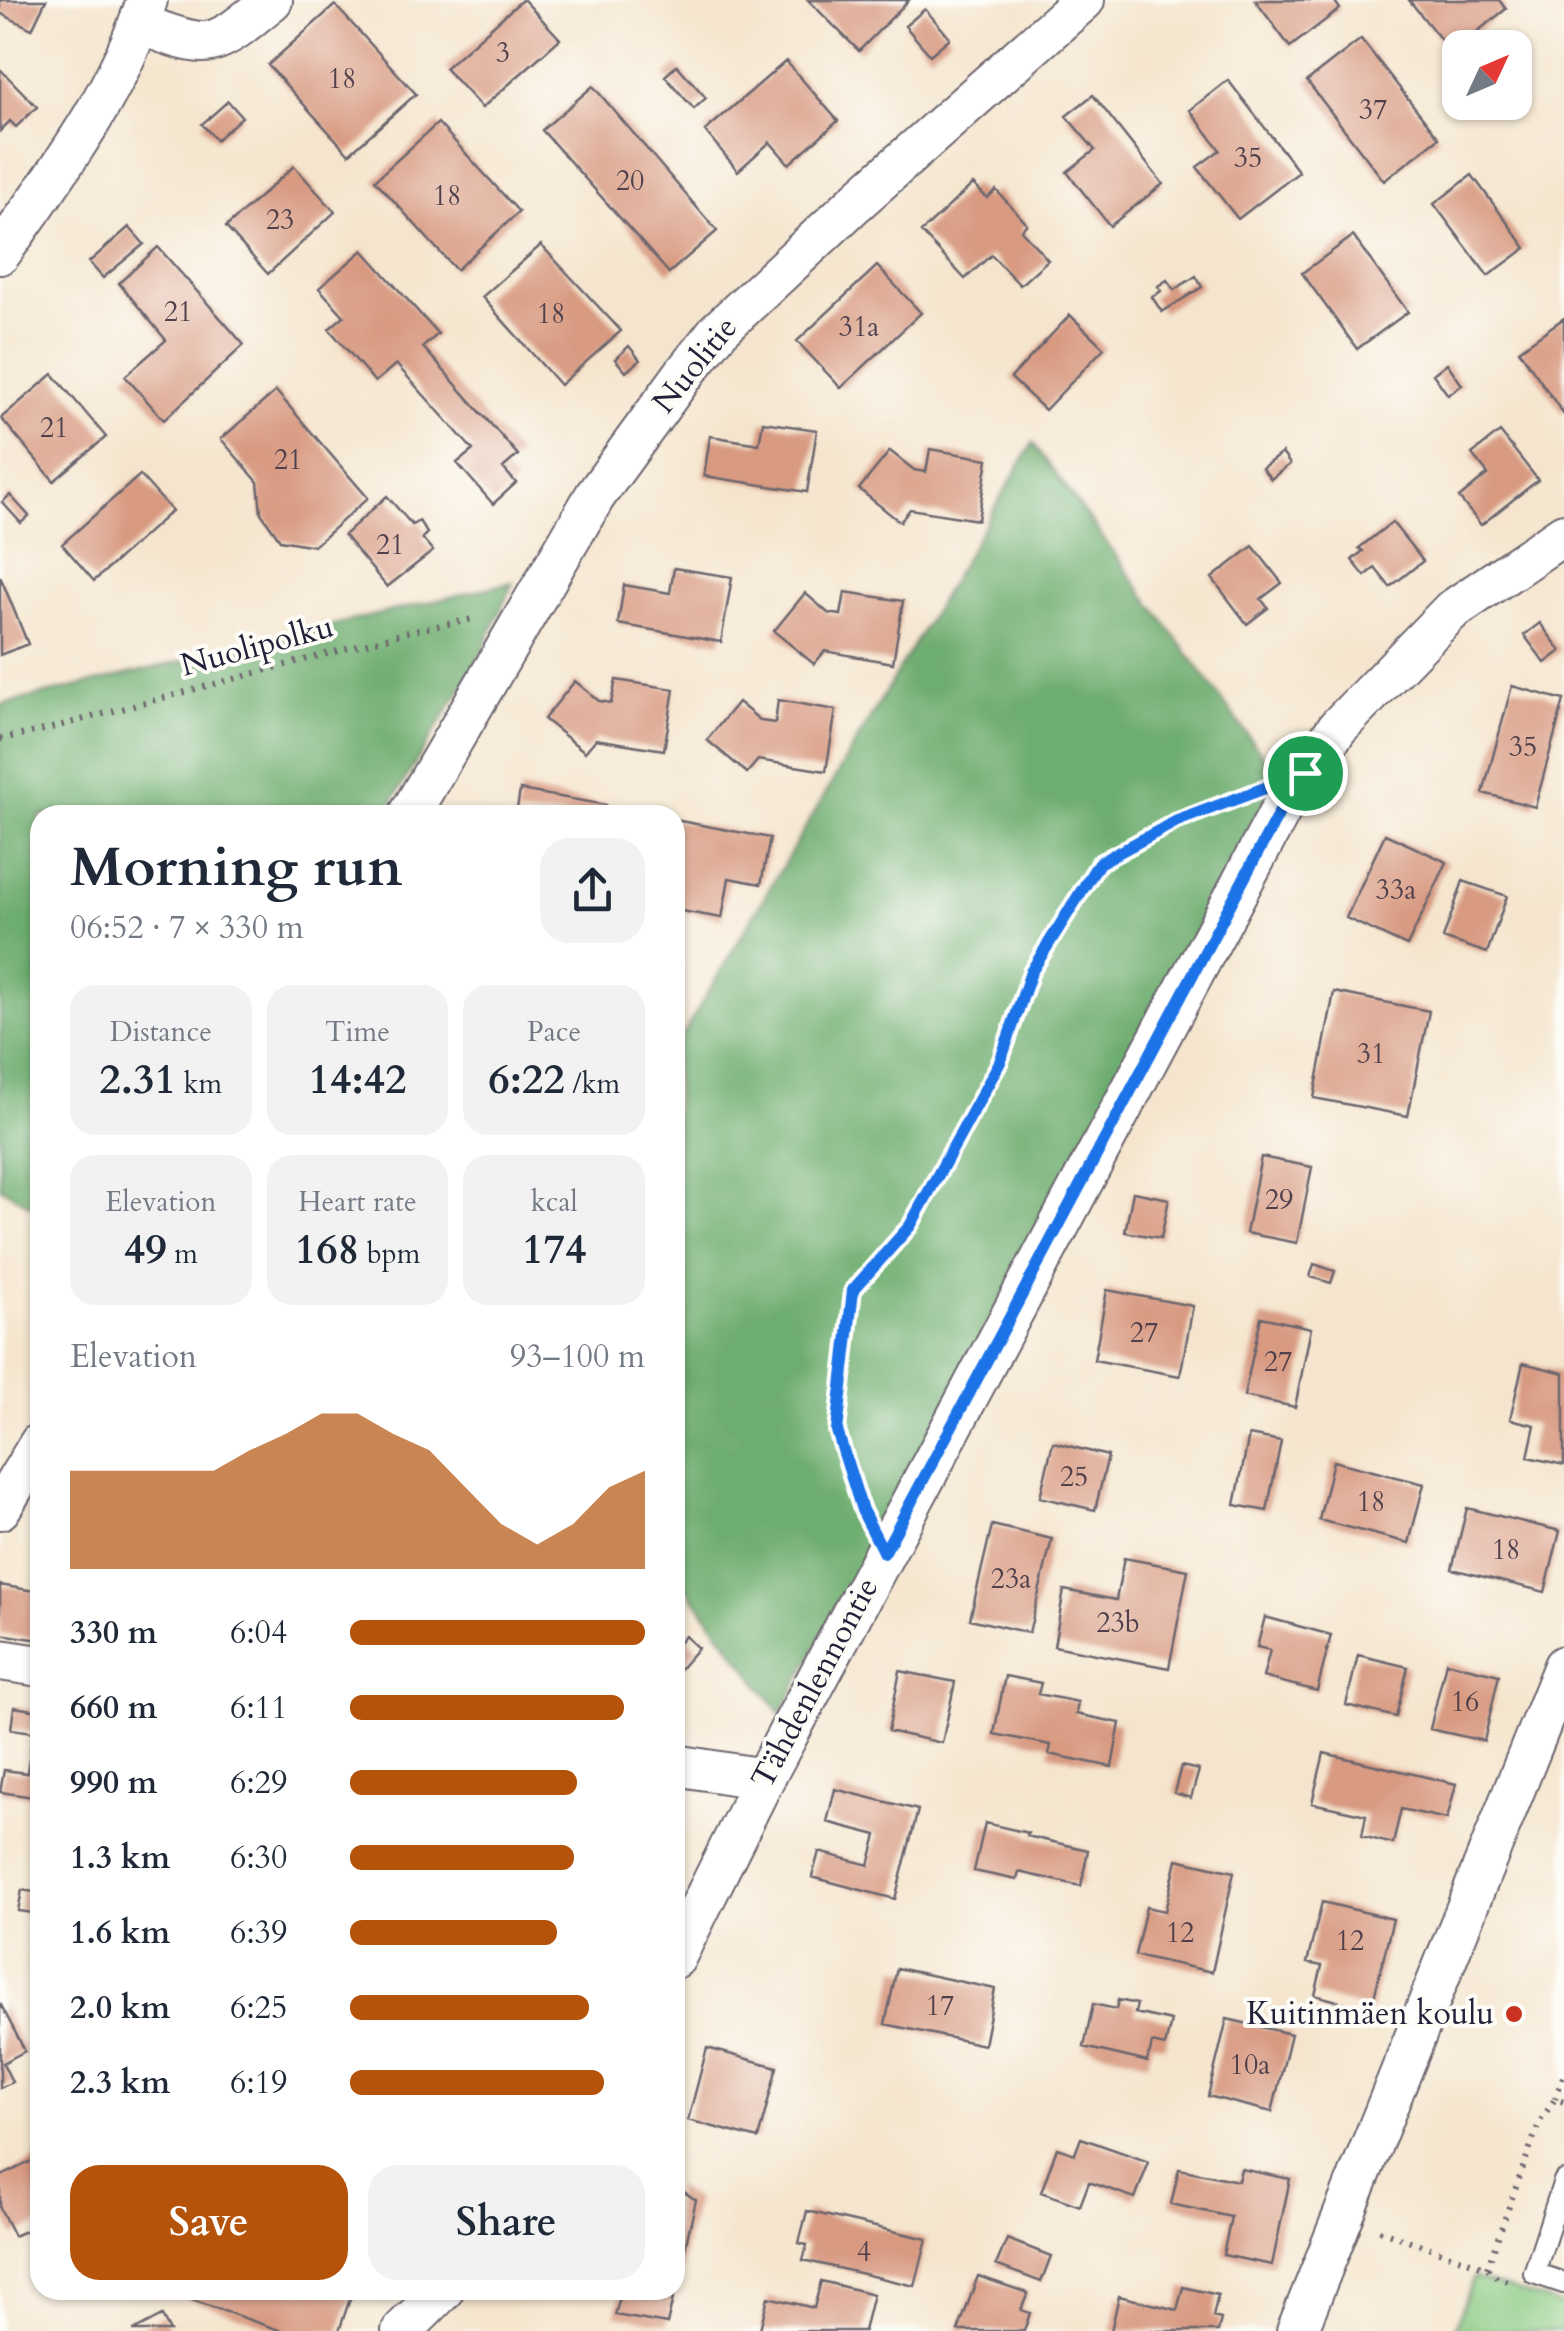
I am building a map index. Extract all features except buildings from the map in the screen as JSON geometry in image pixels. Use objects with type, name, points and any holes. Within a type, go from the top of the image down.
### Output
[{"type":"street","points":[[0,254],[111,87],[143,12],[196,42],[212,42],[272,0]]},
{"type":"street","name":"Nuolitie","points":[[415,805],[596,496],[718,331],[855,203],[1084,0]]},
{"type":"street","name":"Tähdenlennontie","points":[[685,1938],[764,1779],[1286,800],[1338,727],[1451,611],[1564,534]]},
{"type":"street","points":[[0,1509],[30,1459]]},
{"type":"street","points":[[0,1660],[30,1664]]},
{"type":"street","points":[[1297,2331],[1564,1666]]},
{"type":"street","points":[[685,1767],[764,1779]]},
{"type":"street","points":[[402,2331],[433,2300]]},
{"type":"lane","points":[[1564,2181],[1534,2273],[1564,2283]]},
{"type":"path","name":"Nuolipolku","points":[[0,740],[416,630],[528,610]]},
{"type":"path","points":[[884,1553],[862,1510],[837,1431],[853,1290],[910,1226],[1000,1062],[1031,972],[1099,863],[1177,821],[1305,773]]},
{"type":"path","points":[[1487,2268],[1539,2123],[1555,2099],[1564,2074]]},
{"type":"path","points":[[1555,2099],[1564,2102]]},
{"type":"path","points":[[1368,2226],[1487,2268],[1497,2278],[1514,2283]]},
{"type":"green space","points":[[1033,443],[1278,776],[781,1714],[685,1586],[685,1031]]},
{"type":"green space","points":[[513,582],[480,657],[390,805],[30,805],[30,1205],[0,1187],[0,705]]},
{"type":"green space","points":[[1473,2277],[1564,2306],[1564,2331],[1454,2331]]},
{"type":"place","name":"Kuitinmäen koulu","points":[[1514,2014]]},
{"type":"route","points":[[1305,773],[1286,800],[884,1553],[862,1510],[837,1431],[853,1290],[910,1226],[1000,1062],[1031,972],[1099,863],[1177,821],[1305,773]]}]
